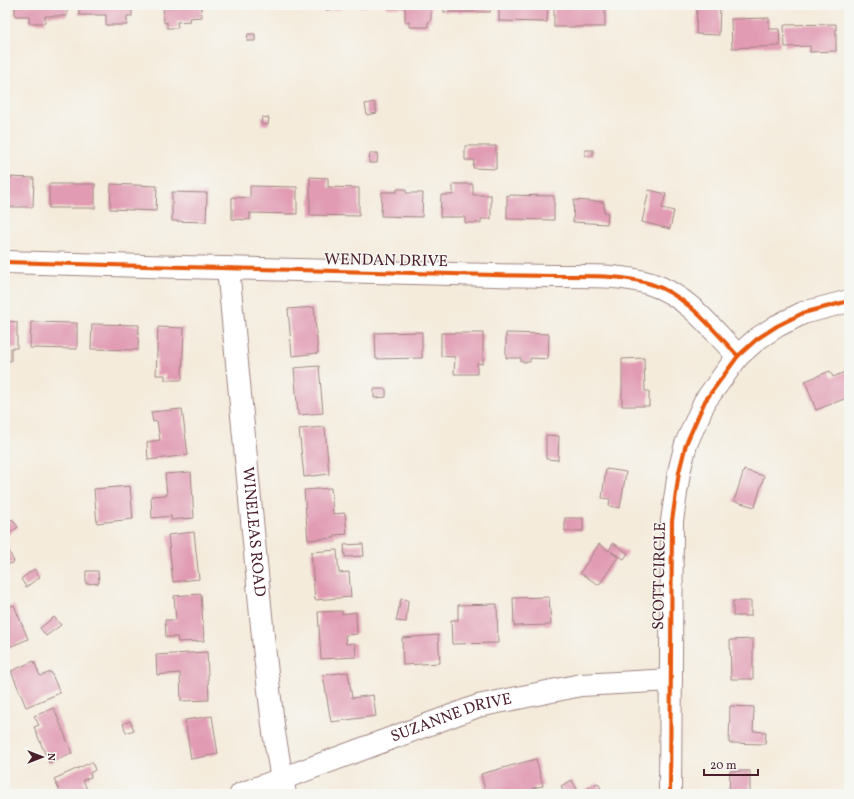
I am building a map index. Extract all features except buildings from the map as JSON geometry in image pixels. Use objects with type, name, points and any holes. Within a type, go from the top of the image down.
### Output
[{"type":"street","name":"WENDAN DRIVE","points":[[5,262],[575,276],[632,280],[650,284],[679,299],[698,313],[738,356]]},
{"type":"street","name":"WINELEAS ROAD","points":[[228,268],[264,647],[274,733],[284,787]]},
{"type":"street","name":"SCOTT CIRCLE","points":[[670,794],[672,521],[679,472],[686,444],[705,401],[738,356],[757,339],[803,312],[849,301]]},
{"type":"street","name":"SUZANNE DRIVE","points":[[241,794],[284,787],[478,706],[581,685],[671,680]]},
{"type":"cycle path","points":[[5,262],[596,276],[630,279],[651,284],[664,289],[677,297],[699,314],[738,356]]},
{"type":"cycle path","points":[[670,794],[672,521],[679,472],[686,444],[705,401],[738,356],[757,339],[777,326],[803,313],[849,301]]}]
